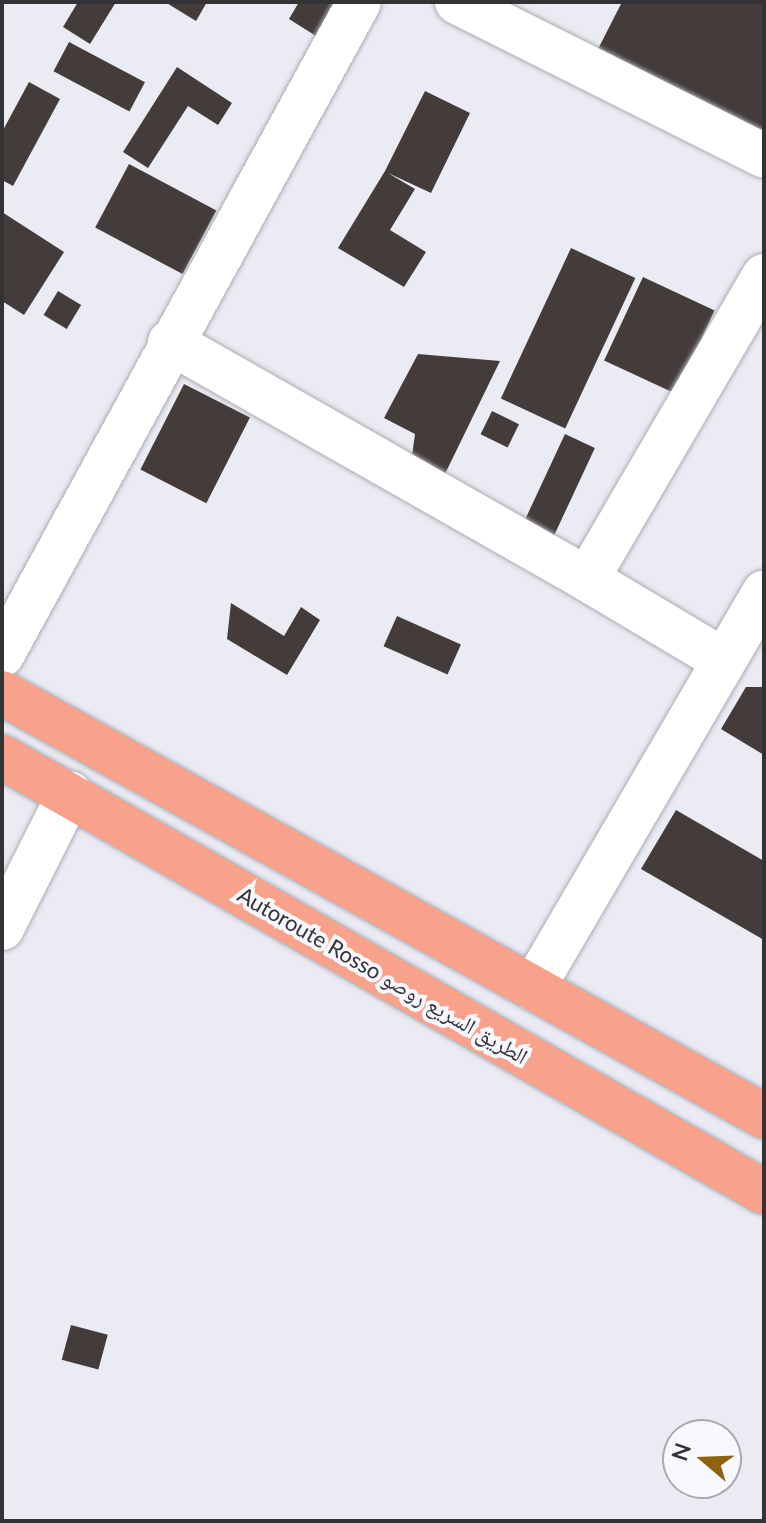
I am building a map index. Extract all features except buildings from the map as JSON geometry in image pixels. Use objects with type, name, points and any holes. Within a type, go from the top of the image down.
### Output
[{"type":"highway","points":[[2,693],[764,1116]]},
{"type":"highway","name":"Autoroute Rosso الطريق السريع روصو","points":[[2,757],[70,793],[764,1192]]},
{"type":"street","points":[[2,655],[170,342],[359,2]]},
{"type":"street","points":[[457,2],[764,156]]},
{"type":"street","points":[[587,579],[748,338],[764,276]]},
{"type":"street","points":[[170,342],[587,579],[721,659]]},
{"type":"street","points":[[533,988],[721,659],[764,593]]},
{"type":"street","points":[[2,928],[70,793]]}]
